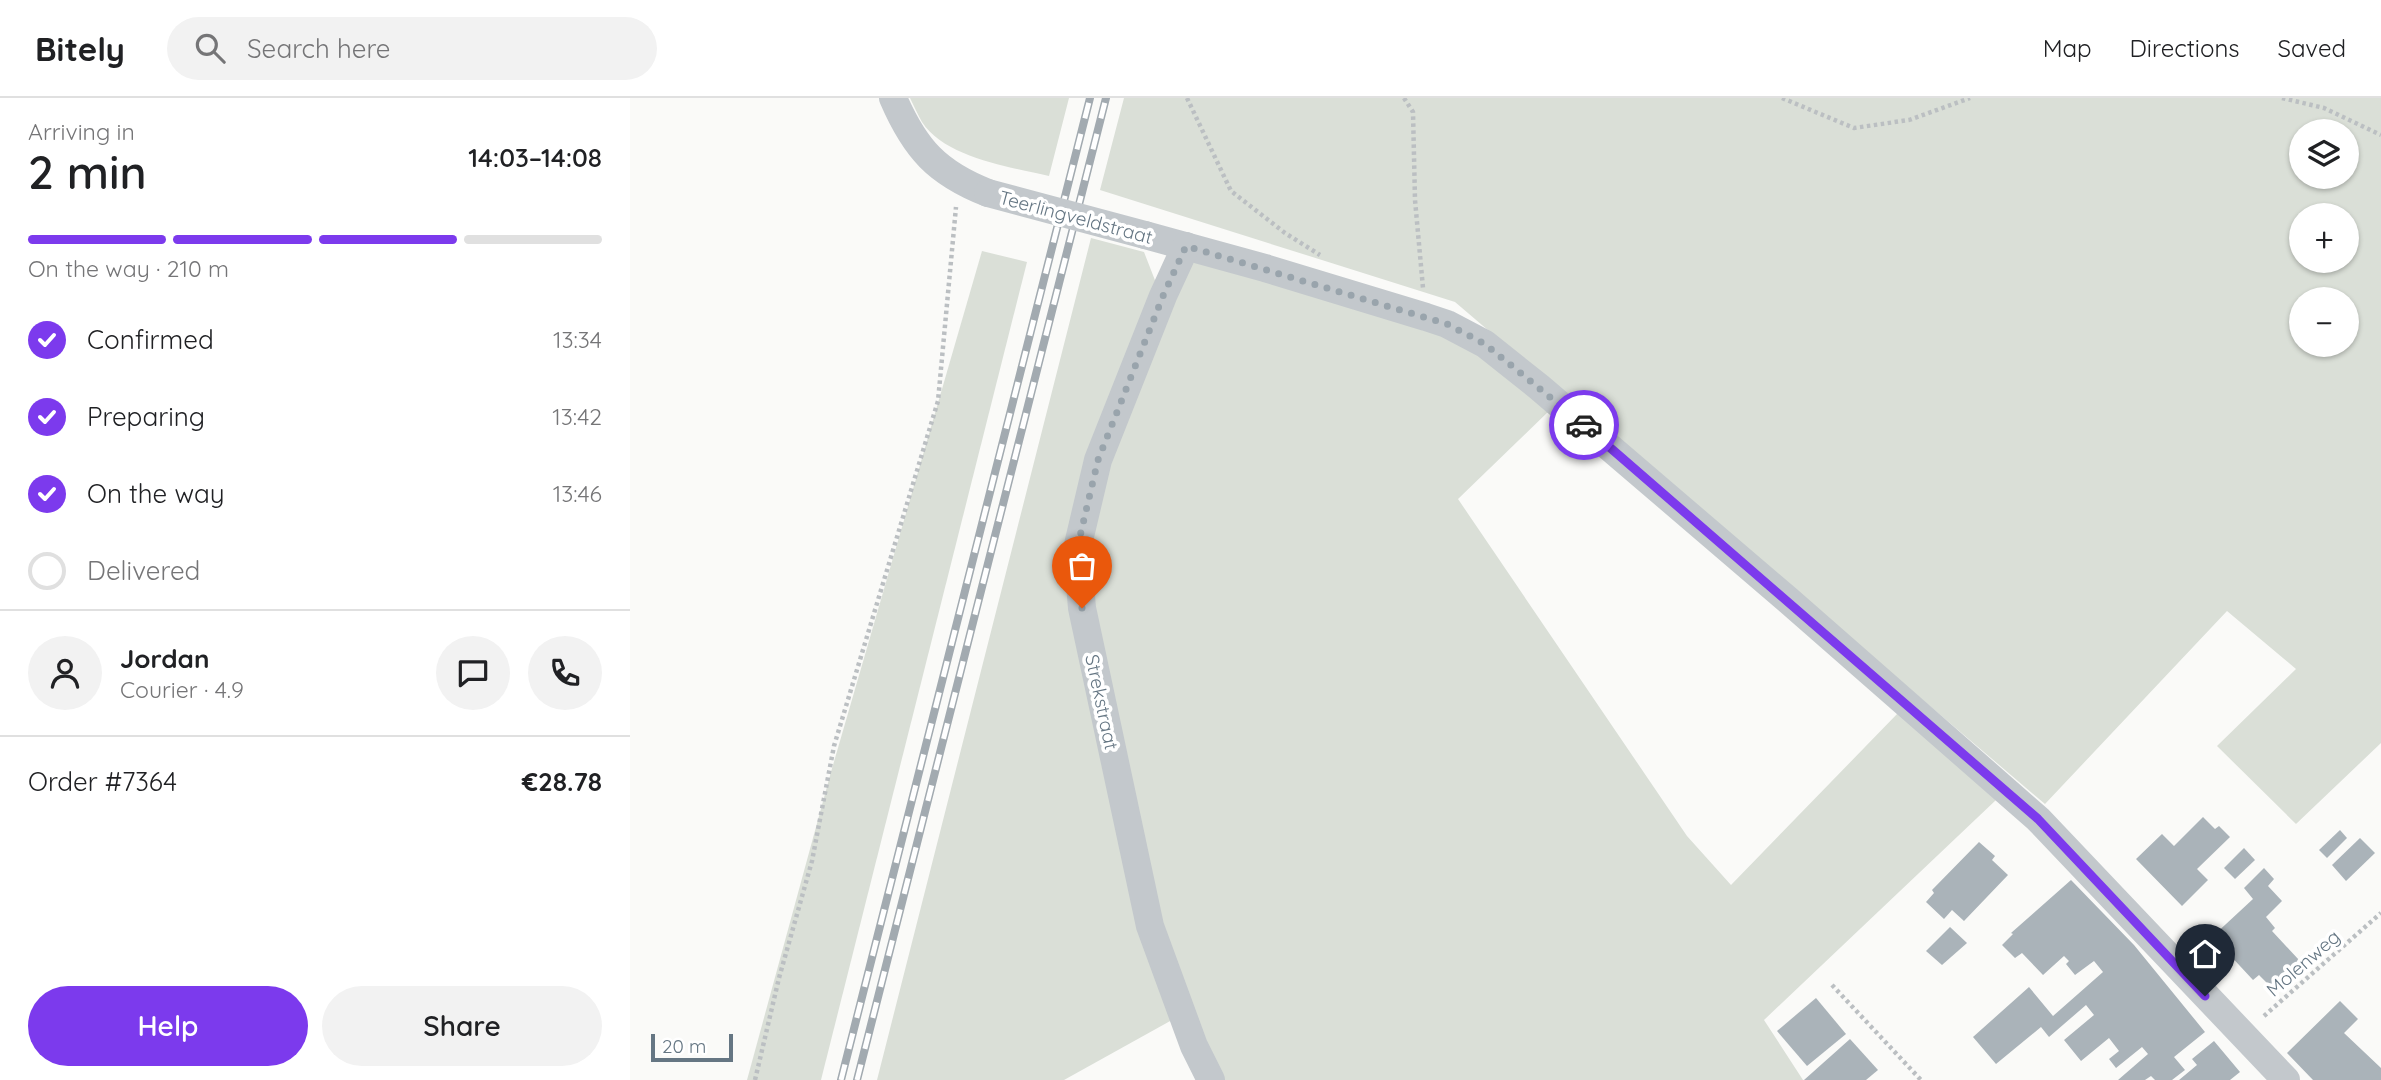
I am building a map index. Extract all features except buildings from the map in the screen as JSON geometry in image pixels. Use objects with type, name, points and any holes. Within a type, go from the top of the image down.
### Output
[{"type":"street","name":"Teerlingveldstraat","points":[[893,98],[915,140],[934,162],[959,181],[988,193],[1186,246],[1426,317],[1447,324],[1485,344],[1788,600],[2038,819],[2286,1080]]},
{"type":"street","name":"Strekstraat","points":[[1186,246],[1163,296],[1098,460],[1077,549],[1082,608],[1150,926],[1194,1046],[1211,1080]]},
{"type":"path","points":[[1187,98],[1231,191],[1285,233],[1330,261]]},
{"type":"path","points":[[1404,98],[1413,112],[1415,200],[1426,317]]},
{"type":"path","points":[[1782,98],[1854,128],[1909,120],[1969,98]]},
{"type":"path","points":[[2282,98],[2324,108],[2381,135]]},
{"type":"path","points":[[755,1080],[779,978],[812,861],[834,746],[938,401],[959,181]]},
{"type":"path","name":"Molenweg","points":[[2243,1035],[2381,913]]},
{"type":"path","points":[[1832,985],[1921,1080]]},
{"type":"shaded area","points":[[910,98],[1069,98],[1049,176],[962,153],[933,134],[922,122]]},
{"type":"shaded area","points":[[1124,98],[2381,98],[2381,743],[2296,824],[2217,746],[2296,669],[2227,611],[2045,804],[1455,302],[1100,190]]},
{"type":"shaded area","points":[[1091,238],[1144,252],[1158,288],[1075,522],[1172,1020],[1064,1080],[877,1080]]},
{"type":"shaded area","points":[[982,251],[1027,262],[821,1080],[747,1080],[831,772]]},
{"type":"shaded area","points":[[1199,259],[1450,332],[1551,409],[1458,499],[1687,836],[1731,885],[1898,713],[1996,800],[1764,1020],[1803,1080],[1221,1080],[1160,919],[1088,576],[1094,515],[1111,456],[1185,269]]},
{"type":"railway","points":[[841,1080],[1090,98]]},
{"type":"railway","points":[[857,1080],[1106,98]]},
{"type":"way so far","points":[[1082,608],[1077,549],[1098,460],[1163,296],[1186,246],[1447,324],[1485,344],[1584,425]]},
{"type":"route","points":[[1584,425],[2038,819],[2205,996]]}]
